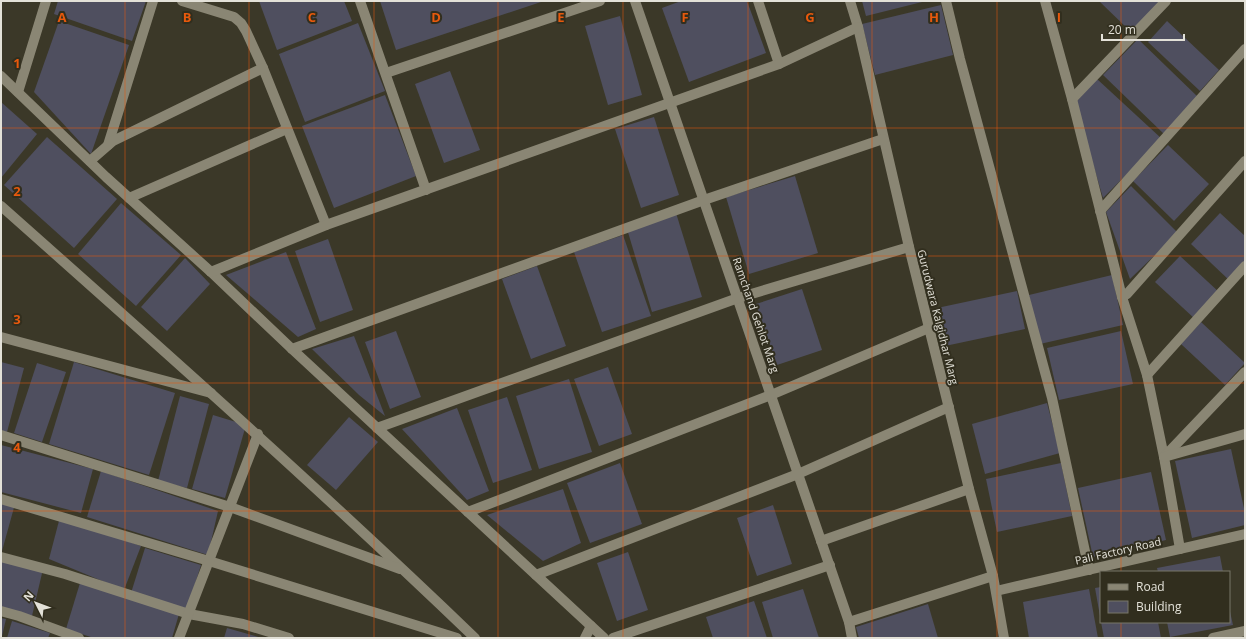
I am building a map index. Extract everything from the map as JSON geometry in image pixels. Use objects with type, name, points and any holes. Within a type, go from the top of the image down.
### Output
[{"type":"street","points":[[18,92],[46,1]]},
{"type":"street","points":[[108,145],[153,1]]},
{"type":"street","points":[[182,1],[234,17],[241,23],[262,68],[326,226]]},
{"type":"street","points":[[360,1],[426,190]]},
{"type":"street","points":[[386,73],[600,1]]},
{"type":"street","name":"Ramchand Gehlot Marg","points":[[635,1],[830,565],[849,622],[852,638]]},
{"type":"street","points":[[758,1],[779,64]]},
{"type":"street","name":"Gurudwara Kalgidhar Marg","points":[[850,1],[858,27],[908,247],[969,489],[993,576],[1004,638]]},
{"type":"street","points":[[946,1],[962,66],[1052,398],[1089,570]]},
{"type":"street","points":[[1045,1],[1072,99],[1122,297],[1147,375],[1164,457],[1180,549]]},
{"type":"street","points":[[1072,99],[1166,1]]},
{"type":"street","points":[[211,272],[326,226],[779,64],[858,27]]},
{"type":"street","points":[[1100,211],[1245,49]]},
{"type":"street","points":[[90,161],[108,145],[126,134],[262,68]]},
{"type":"street","points":[[1,76],[129,198],[211,272],[604,638]]},
{"type":"street","points":[[129,198],[287,129]]},
{"type":"street","points":[[292,349],[704,200],[883,138]]},
{"type":"street","points":[[1122,297],[1127,294],[1245,162]]},
{"type":"street","points":[[1,206],[258,434],[406,571],[475,638]]},
{"type":"street","points":[[378,428],[738,298],[908,247]]},
{"type":"street","points":[[1147,375],[1245,266]]},
{"type":"street","points":[[468,512],[771,395],[929,328]]},
{"type":"street","points":[[1,337],[213,394]]},
{"type":"street","points":[[1164,457],[1245,372]]},
{"type":"street","points":[[536,575],[798,474],[949,408]]},
{"type":"street","points":[[179,638],[258,434]]},
{"type":"street","points":[[1164,457],[1245,434]]},
{"type":"street","points":[[1,435],[230,507],[406,571]]},
{"type":"street","points":[[821,541],[969,489]]},
{"type":"street","points":[[1,499],[209,561],[457,638]]},
{"type":"street","name":"Pali Factory Road","points":[[996,591],[1245,534]]},
{"type":"street","points":[[1,557],[65,574],[188,614],[243,624],[289,638]]},
{"type":"street","points":[[614,638],[830,565]]},
{"type":"street","points":[[849,622],[993,576]]},
{"type":"street","points":[[1,611],[20,616],[79,638]]},
{"type":"street","points":[[585,638],[591,626]]},
{"type":"street","points":[[1214,638],[1245,631]]},
{"type":"building","points":[[58,1],[146,1],[132,41],[54,14]]},
{"type":"building","points":[[259,1],[344,1],[352,21],[277,50]]},
{"type":"building","points":[[380,1],[544,1],[396,50]]},
{"type":"building","points":[[681,1],[747,1],[766,53],[689,82],[662,8]]},
{"type":"building","points":[[862,1],[922,1],[922,2],[866,16]]},
{"type":"building","points":[[1099,1],[1157,1],[1160,4],[1132,33]]},
{"type":"building","points":[[941,5],[953,55],[875,75],[862,24]]},
{"type":"building","points":[[620,16],[642,95],[608,105],[585,26]]},
{"type":"building","points":[[59,21],[129,45],[91,154],[34,92]]},
{"type":"building","points":[[1167,21],[1219,70],[1200,91],[1148,42]]},
{"type":"building","points":[[358,23],[385,91],[305,122],[279,54]]},
{"type":"building","points":[[1138,39],[1199,98],[1164,134],[1103,75]]},
{"type":"building","points":[[450,71],[480,150],[444,163],[415,84]]},
{"type":"building","points":[[1097,79],[1162,139],[1103,198],[1075,103]]},
{"type":"building","points":[[385,95],[416,176],[334,208],[302,126]]},
{"type":"building","points":[[1,102],[37,134],[1,178]]},
{"type":"building","points":[[654,117],[679,195],[641,208],[615,129]]},
{"type":"building","points":[[47,137],[117,199],[74,248],[4,185]]},
{"type":"building","points":[[1168,145],[1209,184],[1174,221],[1133,181]]},
{"type":"building","points":[[795,176],[818,253],[749,274],[726,197]]},
{"type":"building","points":[[1131,186],[1178,233],[1130,279],[1106,212]]},
{"type":"building","points":[[121,203],[181,255],[136,306],[78,254]]},
{"type":"building","points":[[676,213],[702,297],[652,312],[627,229]]},
{"type":"building","points":[[1220,213],[1245,236],[1245,264],[1230,281],[1191,244]]},
{"type":"building","points":[[623,235],[651,316],[602,332],[574,252]]},
{"type":"building","points":[[328,239],[353,310],[320,322],[295,251]]},
{"type":"building","points":[[286,252],[316,329],[298,337],[226,275]]},
{"type":"building","points":[[1180,256],[1220,293],[1195,319],[1155,282]]},
{"type":"building","points":[[185,258],[210,284],[167,331],[141,307]]},
{"type":"building","points":[[537,266],[566,346],[531,359],[502,279]]},
{"type":"building","points":[[1112,275],[1123,325],[1040,344],[1029,295]]},
{"type":"building","points":[[802,289],[822,350],[777,365],[756,304]]},
{"type":"building","points":[[1017,291],[1025,329],[945,346],[937,308]]},
{"type":"building","points":[[1201,322],[1245,363],[1225,385],[1181,344]]},
{"type":"building","points":[[396,331],[421,397],[390,409],[365,342]]},
{"type":"building","points":[[1121,331],[1133,384],[1059,400],[1047,348]]},
{"type":"building","points":[[354,336],[385,416],[359,395],[312,349]]},
{"type":"building","points":[[1,362],[24,368],[7,432],[1,431]]},
{"type":"building","points":[[74,362],[175,393],[149,475],[49,444]]},
{"type":"building","points":[[37,363],[66,372],[42,442],[14,433]]},
{"type":"building","points":[[608,367],[632,434],[599,446],[574,379]]},
{"type":"building","points":[[569,379],[592,452],[539,469],[516,396]]},
{"type":"building","points":[[180,396],[209,404],[187,488],[158,481]]},
{"type":"building","points":[[507,397],[532,470],[493,483],[468,410]]},
{"type":"building","points":[[1047,403],[1060,453],[985,474],[972,424]]},
{"type":"building","points":[[457,408],[489,491],[467,500],[402,429]]},
{"type":"building","points":[[213,415],[246,425],[225,498],[192,489]]},
{"type":"building","points":[[349,417],[378,442],[336,490],[307,465]]},
{"type":"building","points":[[1,445],[93,469],[81,513],[1,492]]},
{"type":"building","points":[[1231,449],[1245,513],[1245,525],[1192,538],[1175,461]]},
{"type":"building","points":[[620,463],[642,524],[590,543],[567,483]]},
{"type":"building","points":[[1061,463],[1072,516],[997,532],[986,479]]},
{"type":"building","points":[[101,471],[218,511],[208,555],[87,517]]},
{"type":"building","points":[[1151,472],[1166,540],[1093,557],[1078,488]]},
{"type":"building","points":[[563,489],[581,543],[543,561],[487,515]]},
{"type":"building","points":[[1,500],[15,504],[2,551],[1,551]]},
{"type":"building","points":[[773,505],[792,564],[757,576],[737,518]]},
{"type":"building","points":[[60,517],[141,546],[124,590],[49,559]]},
{"type":"building","points":[[145,548],[201,565],[187,610],[131,593]]},
{"type":"building","points":[[628,552],[648,610],[617,621],[597,563]]},
{"type":"building","points":[[1220,556],[1223,571],[1158,571],[1157,568]]},
{"type":"building","points":[[1,559],[43,569],[32,616],[1,608]]},
{"type":"building","points":[[80,583],[179,614],[172,638],[94,638],[66,629]]},
{"type":"building","points":[[1100,587],[1100,616],[1095,588]]},
{"type":"building","points":[[803,589],[819,638],[773,638],[762,602]]},
{"type":"building","points":[[1089,589],[1098,638],[1029,638],[1023,602]]},
{"type":"building","points":[[754,601],[767,638],[713,638],[706,617]]},
{"type":"building","points":[[928,604],[938,638],[859,638],[856,627]]},
{"type":"building","points":[[1230,612],[1233,625],[1170,637],[1167,623],[1230,623]]},
{"type":"building","points":[[1,618],[6,619],[2,636],[1,636]]},
{"type":"building","points":[[12,621],[50,633],[48,638],[7,638]]},
{"type":"building","points":[[1101,623],[1158,623],[1161,638],[1104,638]]},
{"type":"building","points":[[227,628],[262,638],[224,638]]}]
